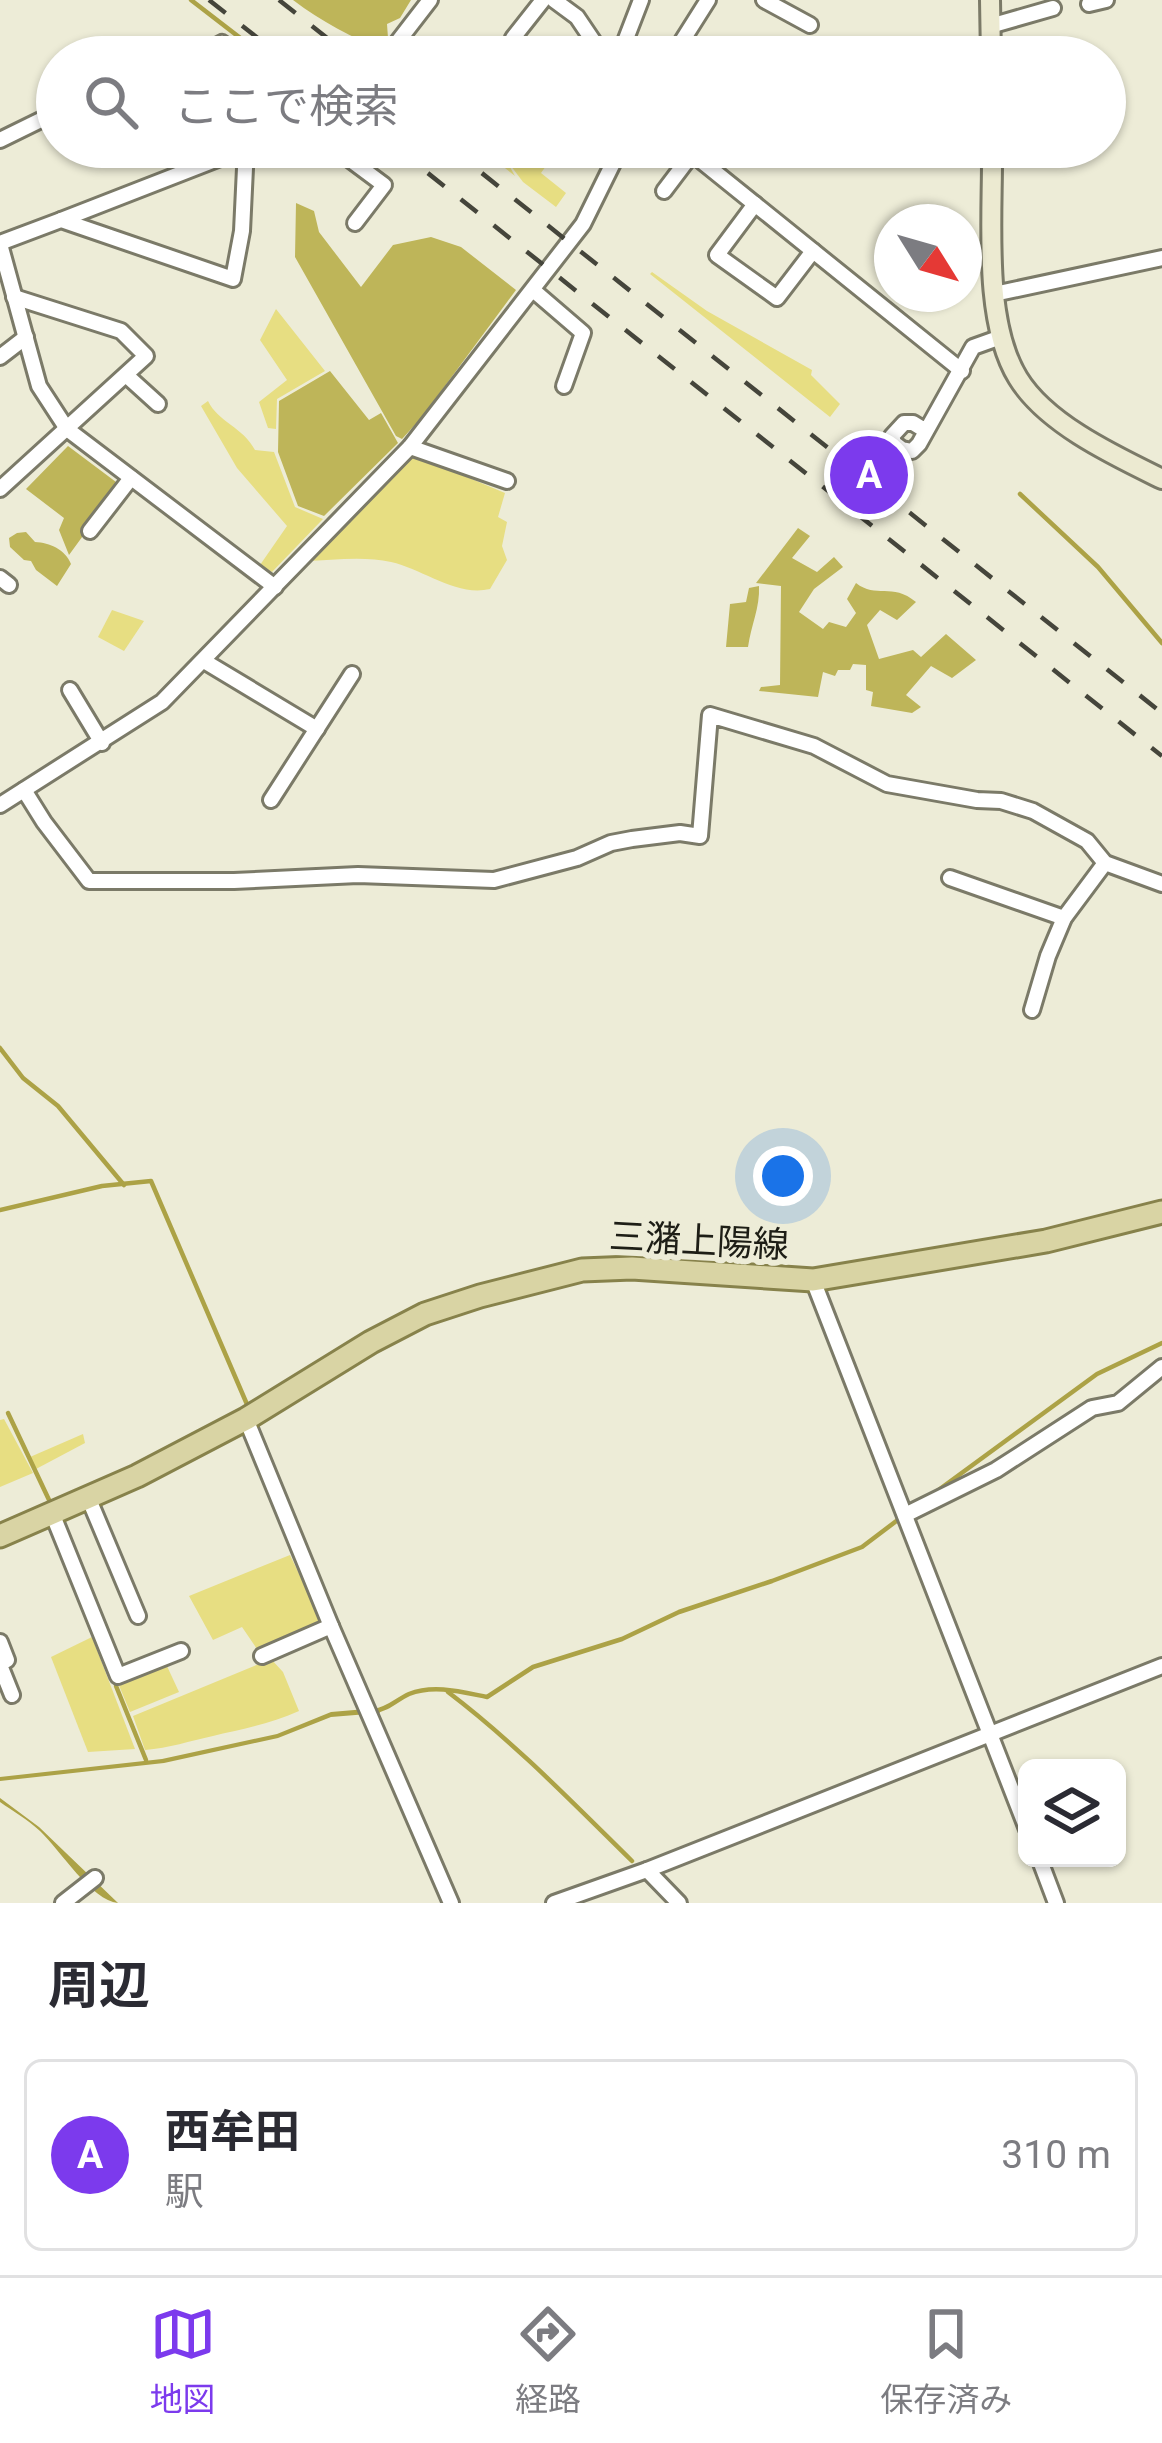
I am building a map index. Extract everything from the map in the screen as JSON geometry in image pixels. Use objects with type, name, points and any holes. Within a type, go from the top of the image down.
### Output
[{"type":"main road","points":[[990,0],[990,36]]},
{"type":"main road","points":[[992,168],[994,294],[1001,337],[1018,379],[1091,443],[1162,479]]},
{"type":"main road","name":"三潴上陽線","points":[[0,1536],[137,1475],[246,1419],[425,1314],[533,1281],[582,1270],[632,1268],[813,1280],[1046,1241],[1162,1212]]},
{"type":"street","points":[[402,36],[430,0]]},
{"type":"street","points":[[515,36],[543,0]]},
{"type":"street","points":[[554,0],[577,17],[590,36]]},
{"type":"street","points":[[627,36],[641,0]]},
{"type":"street","points":[[685,36],[708,0]]},
{"type":"street","points":[[764,0],[810,25]]},
{"type":"street","points":[[1089,4],[1106,0]]},
{"type":"street","points":[[990,26],[1053,8]]},
{"type":"street","points":[[0,140],[36,122]]},
{"type":"street","points":[[195,168],[0,243],[39,386],[67,429],[275,587]]},
{"type":"street","points":[[61,220],[232,279],[242,231],[245,168]]},
{"type":"street","points":[[355,223],[384,185],[361,168]]},
{"type":"street","points":[[0,805],[162,702],[410,447],[583,224],[611,168]]},
{"type":"street","points":[[664,191],[677,168]]},
{"type":"street","points":[[710,168],[962,371]]},
{"type":"street","points":[[754,204],[717,255],[777,298],[813,251]]},
{"type":"street","points":[[994,294],[1162,258]]},
{"type":"street","points":[[533,290],[583,333],[564,386]]},
{"type":"street","points":[[0,489],[146,356],[121,331],[14,297]]},
{"type":"street","points":[[926,431],[974,347],[1001,337]]},
{"type":"street","points":[[0,357],[26,338]]},
{"type":"street","points":[[126,375],[158,404]]},
{"type":"street","points":[[410,447],[507,481]]},
{"type":"street","points":[[90,531],[131,478]]},
{"type":"street","points":[[204,661],[317,729]]},
{"type":"street","points":[[271,800],[352,674]]},
{"type":"street","points":[[70,690],[102,743]]},
{"type":"street","points":[[24,790],[89,881],[358,875],[494,880],[632,838],[700,836],[710,715],[814,746],[887,784],[1001,801],[1033,811],[1087,841],[1106,862],[1162,884]]},
{"type":"street","points":[[1032,1010],[1064,918],[1106,862]]},
{"type":"street","points":[[950,878],[1064,918]]},
{"type":"street","points":[[813,1280],[1018,1805]]},
{"type":"street","points":[[904,1515],[996,1470],[1092,1408],[1118,1402],[1162,1367]]},
{"type":"street","points":[[246,1419],[451,1903]]},
{"type":"street","points":[[88,1497],[138,1616]]},
{"type":"street","points":[[52,1513],[96,1603],[118,1676],[181,1651]]},
{"type":"street","points":[[262,1656],[331,1626]]},
{"type":"street","points":[[0,1642],[7,1660],[0,1664],[12,1695]]},
{"type":"street","points":[[554,1903],[1162,1666]]},
{"type":"street","points":[[1042,1867],[1056,1903]]},
{"type":"street","points":[[646,1870],[679,1903]]},
{"type":"street","points":[[63,1903],[95,1878]]},
{"type":"shaded area","points":[[293,0],[411,0],[400,18],[387,24],[388,36],[354,36]]},
{"type":"shaded area","points":[[512,168],[545,168],[541,173],[566,193],[556,207]]},
{"type":"shaded area","points":[[296,203],[314,211],[319,232],[361,287],[393,245],[431,237],[461,247],[516,290],[402,439],[396,436],[295,257]]},
{"type":"shaded area","points":[[652,272],[707,311],[812,370],[811,375],[840,404],[830,417]]},
{"type":"shaded area","points":[[276,309],[325,371],[277,399],[276,429],[268,428],[259,402],[287,380],[260,340]]},
{"type":"shaded area","points":[[330,371],[369,420],[381,413],[398,443],[324,516],[298,506],[278,452],[279,401]]},
{"type":"shaded area","points":[[208,401],[255,450],[274,452],[295,507],[323,519],[272,572],[260,565],[287,526],[237,468],[201,406]]},
{"type":"shaded area","points":[[68,446],[120,485],[69,555],[59,530],[64,518],[26,489]]},
{"type":"shaded area","points":[[412,454],[505,493],[498,517],[507,522],[502,546],[507,560],[490,589],[465,589],[381,560],[306,561]]},
{"type":"shaded area","points":[[798,528],[810,536],[792,558],[817,572],[834,557],[843,567],[814,589],[799,612],[823,629],[829,622],[846,627],[856,613],[847,599],[856,583],[870,590],[899,593],[916,602],[897,620],[880,610],[867,625],[879,659],[913,650],[921,657],[946,634],[976,660],[952,678],[931,666],[906,695],[921,707],[912,713],[871,706],[873,692],[866,690],[866,665],[853,664],[835,676],[823,672],[818,697],[759,691],[780,685],[781,586],[756,583]]},
{"type":"shaded area","points":[[26,532],[35,542],[65,554],[71,564],[57,586],[10,547],[9,538]]},
{"type":"shaded area","points":[[759,586],[748,647],[726,647],[730,604],[746,602],[749,588]]},
{"type":"shaded area","points":[[112,610],[144,621],[124,651],[98,637]]},
{"type":"shaded area","points":[[4,1419],[33,1473],[0,1487],[0,1420]]},
{"type":"shaded area","points":[[83,1434],[85,1443],[36,1469],[30,1457]]},
{"type":"shaded area","points":[[290,1555],[323,1624],[259,1652],[242,1627],[213,1640],[189,1596]]},
{"type":"shaded area","points":[[92,1637],[135,1749],[88,1752],[51,1657]]},
{"type":"shaded area","points":[[271,1659],[283,1672],[299,1711],[145,1750],[133,1716]]},
{"type":"shaded area","points":[[166,1664],[179,1692],[130,1712],[118,1683]]},
{"type":"shaded area","points":[[378,1708],[380,1713],[331,1717],[278,1738],[164,1763],[0,1781],[0,1777],[162,1759],[277,1734],[331,1712]]},
{"type":"shaded area","points":[[0,1798],[39,1827],[118,1903],[98,1894],[40,1831]]},
{"type":"waterway","points":[[191,0],[238,36]]},
{"type":"waterway","points":[[1020,494],[1098,567],[1162,643]]},
{"type":"waterway","points":[[0,1048],[23,1078],[58,1106],[124,1185]]},
{"type":"waterway","points":[[0,1210],[102,1186],[151,1181],[249,1409]]},
{"type":"waterway","points":[[933,1494],[1097,1374],[1162,1343]]},
{"type":"waterway","points":[[8,1413],[50,1502]]},
{"type":"waterway","points":[[258,1431],[265,1446]]},
{"type":"waterway","points":[[374,1711],[428,1690],[487,1697],[533,1667],[622,1639],[679,1612],[862,1547],[899,1519]]},
{"type":"waterway","points":[[116,1686],[146,1760]]},
{"type":"waterway","points":[[448,1692],[520,1752],[632,1861]]},
{"type":"railway","points":[[209,0],[255,36]]},
{"type":"railway","points":[[279,0],[324,36]]},
{"type":"railway","points":[[421,168],[1162,756]]},
{"type":"railway","points":[[475,168],[1162,713]]},
{"type":"place","name":"西牟田","points":[[869,475]]}]
